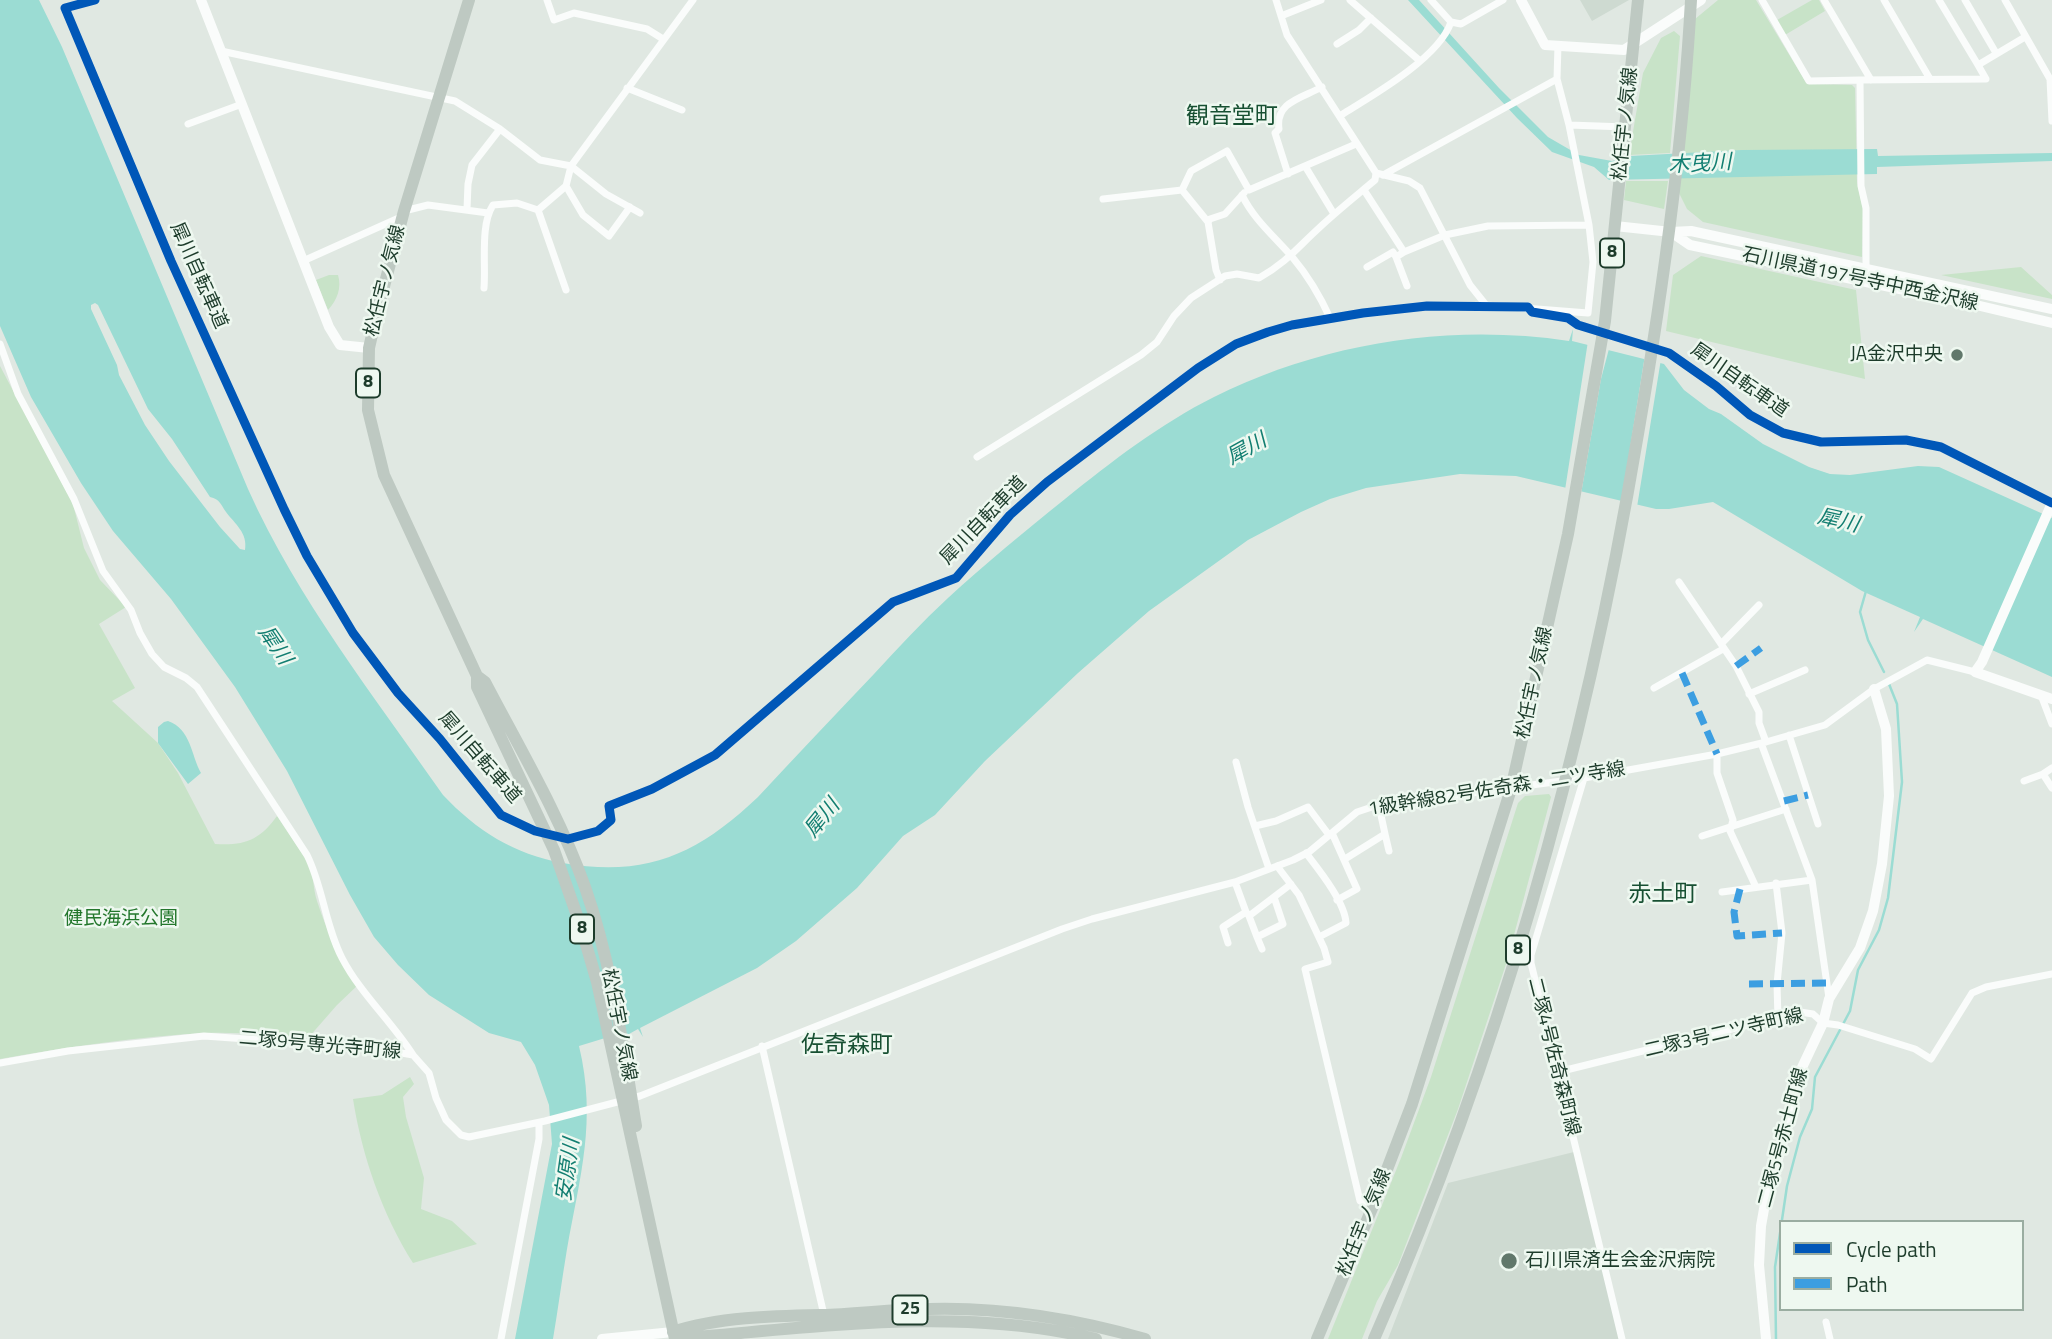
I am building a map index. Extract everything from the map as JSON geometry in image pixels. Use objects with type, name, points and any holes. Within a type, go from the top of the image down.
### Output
[{"type":"main road","name":"松任宇ノ気線","points":[[469,0],[403,214],[369,348],[368,410],[384,475],[477,676],[477,687],[535,807],[575,906],[618,1055],[674,1335]]},
{"type":"main road","name":"松任宇ノ気線","points":[[1317,1339],[1412,1104],[1511,789],[1567,534],[1605,321],[1638,0]]},
{"type":"main road","name":"8","points":[[1374,1339],[1438,1183],[1517,951],[1566,780],[1619,548],[1656,331],[1671,232],[1694,3]]},
{"type":"main road","name":"石川県道197号寺中西金沢線","points":[[1615,226],[1671,232],[1691,231],[2052,309]]},
{"type":"main road","name":"石川県道197号寺中西金沢線","points":[[1671,232],[1690,245],[2052,323]]},
{"type":"main road","points":[[2052,503],[1982,662],[1975,672],[2052,699]]},
{"type":"main road","name":"松任宇ノ気線","points":[[477,676],[485,682],[574,858],[590,904],[608,973],[618,1055]]},
{"type":"main road","name":"25","points":[[674,1335],[693,1325],[929,1308],[988,1310],[1050,1317],[1145,1339]]},
{"type":"main road","name":"25","points":[[674,1335],[695,1337],[933,1320],[1001,1323],[1045,1334],[1096,1339]]},
{"type":"street","points":[[201,0],[328,327],[340,345],[369,348]]},
{"type":"street","points":[[547,0],[554,20],[574,13],[648,29],[663,39]]},
{"type":"street","points":[[538,210],[566,186],[571,166],[693,0]]},
{"type":"street","points":[[1276,0],[1287,35],[1356,144],[1379,174],[1409,181],[1420,188],[1470,285],[1486,305],[1588,313],[1593,262],[1589,225],[1557,79],[1558,45]]},
{"type":"street","points":[[1281,16],[1321,0]]},
{"type":"street","points":[[1350,0],[1420,61]]},
{"type":"street","points":[[1431,0],[1450,26]]},
{"type":"street","points":[[1340,116],[1388,87],[1420,61],[1450,26],[1461,24],[1503,0]]},
{"type":"street","points":[[1521,0],[1545,45],[1624,50],[1694,3]]},
{"type":"street","points":[[1762,0],[1809,81],[1986,79],[1940,0]]},
{"type":"street","points":[[1825,0],[1871,80]]},
{"type":"street","points":[[1884,0],[1930,79]]},
{"type":"street","points":[[1965,0],[1996,53]]},
{"type":"street","points":[[2005,0],[2050,79],[2052,121]]},
{"type":"street","points":[[1337,44],[1359,30],[1371,18]]},
{"type":"street","points":[[1978,65],[2025,37]]},
{"type":"street","points":[[221,51],[455,101],[500,129],[540,160],[571,166],[606,194],[640,213]]},
{"type":"street","points":[[977,457],[1141,355],[1157,342],[1174,316],[1191,298],[1220,280],[1237,274],[1259,278],[1292,257],[1334,214],[1379,174],[1557,79]]},
{"type":"street","points":[[1860,80],[1859,148],[1866,208],[1866,269]]},
{"type":"street","points":[[627,88],[682,110]]},
{"type":"street","points":[[1288,174],[1275,133],[1279,129],[1277,119],[1280,111],[1322,88]]},
{"type":"street","points":[[188,124],[242,104]]},
{"type":"street","points":[[1569,125],[1626,127]]},
{"type":"street","points":[[467,209],[472,165],[500,129]]},
{"type":"street","points":[[1208,222],[1226,214],[1245,192],[1356,144]]},
{"type":"street","points":[[1182,190],[1191,171],[1227,151],[1245,192],[1250,211],[1292,257],[1320,296],[1330,318]]},
{"type":"street","points":[[1305,166],[1334,214]]},
{"type":"street","points":[[566,186],[583,215],[609,236],[630,207]]},
{"type":"street","points":[[1103,199],[1182,190]]},
{"type":"street","points":[[1182,190],[1208,222],[1220,280]]},
{"type":"street","points":[[1364,190],[1404,252]]},
{"type":"street","points":[[484,288],[488,212],[493,205],[517,202],[538,210],[566,290]]},
{"type":"street","points":[[303,261],[428,205],[488,212]]},
{"type":"street","points":[[1396,257],[1445,235],[1488,226],[1589,225]]},
{"type":"street","points":[[1367,267],[1394,252],[1407,286]]},
{"type":"street","points":[[0,344],[18,394],[74,499],[103,570],[131,610],[152,654],[164,667],[197,687],[307,855],[342,958],[413,1055]]},
{"type":"street","points":[[1678,582],[1736,666],[1759,712],[1764,742],[1812,880],[1829,999]]},
{"type":"street","points":[[1654,688],[1722,646],[1759,605]]},
{"type":"street","name":"1級幹線82号佐奇森・二ツ寺線","points":[[627,1099],[1062,929],[1235,882],[1273,868],[1306,853],[1357,812],[1379,806],[1584,778],[1717,754],[1825,725],[1874,689],[1927,660],[1975,672]]},
{"type":"street","points":[[1749,694],[1805,670]]},
{"type":"street","name":"二塚5号赤土町線","points":[[1766,1339],[1759,1265],[1766,1198],[1790,1118],[1798,1076],[1823,1023],[1829,999],[1860,948],[1873,911],[1882,864],[1889,796],[1886,729],[1874,689]]},
{"type":"street","points":[[2040,695],[2052,724]]},
{"type":"street","points":[[1789,735],[1818,824]]},
{"type":"street","points":[[1717,754],[1717,773],[1733,820],[1730,831],[1755,886]]},
{"type":"street","points":[[1236,762],[1255,826],[1273,868],[1299,895],[1328,962],[1305,969],[1360,1201],[1373,1206]]},
{"type":"street","points":[[2024,781],[2052,768]]},
{"type":"street","points":[[2043,774],[2052,789]]},
{"type":"street","name":"二塚4号佐奇森町線","points":[[1584,778],[1531,955],[1531,963],[1622,1339]]},
{"type":"street","points":[[1379,806],[1389,851]]},
{"type":"street","points":[[1255,826],[1276,821],[1308,807],[1331,834],[1357,889],[1337,900]]},
{"type":"street","points":[[1702,836],[1786,809]]},
{"type":"street","points":[[1345,859],[1385,834]]},
{"type":"street","points":[[1306,853],[1346,917],[1346,923],[1319,937]]},
{"type":"street","points":[[1722,891],[1812,880]]},
{"type":"street","points":[[1235,882],[1262,949]]},
{"type":"street","points":[[1776,883],[1782,933],[1777,984],[1778,1019]]},
{"type":"street","points":[[1228,943],[1223,927],[1291,884]]},
{"type":"street","points":[[1257,937],[1283,924],[1273,897]]},
{"type":"street","points":[[1517,951],[1531,963]]},
{"type":"street","name":"二塚3号二ツ寺町線","points":[[1558,1072],[1800,1012],[1813,1014],[1823,1023],[1849,1028],[1915,1049],[1931,1059],[1972,993],[1986,987],[2052,974]]},
{"type":"street","name":"二塚9号専光寺町線","points":[[0,1063],[68,1051],[204,1036],[373,1048],[413,1055],[429,1073],[446,1120],[461,1135],[469,1137],[542,1122],[627,1099]]},
{"type":"street","points":[[762,1046],[824,1315]]},
{"type":"street","points":[[501,1339],[542,1122]]},
{"type":"street","points":[[1826,1322],[1830,1339]]},
{"type":"street","points":[[602,1339],[674,1335]]},
{"type":"shaded area","points":[[1580,0],[1629,0],[1592,21]]},
{"type":"shaded area","name":"石川県済生会金沢病院","points":[[1574,1152],[1620,1339],[1388,1339],[1448,1183]]},
{"type":"green space","points":[[1718,0],[1756,0],[1807,84],[1852,85],[1855,88],[1857,182],[1863,210],[1862,257],[1703,222],[1687,209],[1678,191],[1695,19]]},
{"type":"green space","points":[[1812,0],[1819,0],[1825,11],[1785,35],[1777,20]]},
{"type":"green space","points":[[1674,31],[1680,36],[1670,153],[1629,155],[1643,73],[1661,38]]},
{"type":"green space","points":[[1626,181],[1668,181],[1664,209],[1624,200]]},
{"type":"green space","points":[[1701,256],[1856,290],[1865,379],[1666,331],[1673,275]]},
{"type":"green space","points":[[2021,267],[2052,295],[2052,299],[1941,275]]},
{"type":"green space","points":[[338,275],[339,289],[328,310],[316,280]]},
{"type":"green space","name":"健民海浜公園","points":[[0,366],[73,504],[84,548],[100,580],[126,607],[99,624],[135,688],[112,701],[158,743],[178,773],[215,844],[235,844],[250,840],[264,831],[277,816],[309,864],[325,924],[358,985],[309,1037],[233,1033],[181,1034],[0,1059]]},
{"type":"green space","points":[[1549,794],[1551,797],[1507,961],[1458,1109],[1398,1265],[1377,1301],[1362,1339],[1328,1339],[1431,1077],[1518,803],[1525,796]]},
{"type":"green space","points":[[410,1077],[414,1084],[403,1097],[406,1117],[424,1178],[421,1209],[452,1221],[477,1244],[413,1263],[392,1225],[375,1184],[353,1099],[382,1095]]},
{"type":"water","points":[[0,0],[39,0],[62,47],[248,489],[268,530],[313,608],[443,795],[469,820],[497,839],[528,854],[563,863],[593,867],[645,864],[692,847],[736,817],[758,797],[948,598],[1020,535],[1155,431],[1214,397],[1256,378],[1298,363],[1387,342],[1478,335],[1569,341],[1573,329],[1572,341],[1664,364],[1684,390],[1709,409],[1721,414],[1763,444],[1809,467],[1830,474],[1850,475],[1918,466],[1939,467],[2052,518],[2052,677],[1923,619],[1914,632],[1920,617],[1862,591],[1713,502],[1656,509],[1516,476],[1460,474],[1366,488],[1330,499],[1248,540],[1149,611],[1078,673],[985,761],[935,815],[903,836],[857,888],[796,941],[757,968],[640,1028],[643,1037],[638,1029],[629,1034],[615,1035],[579,1046],[587,1099],[585,1148],[553,1339],[515,1339],[552,1144],[549,1105],[535,1065],[521,1042],[489,1033],[429,995],[374,937],[287,771],[235,687],[171,599],[113,531],[81,483],[31,397],[0,326]],"holes":[[[91,305],[98,305],[148,409],[172,439],[210,497],[220,503],[240,529],[245,539],[245,550],[240,549],[220,527],[145,425],[119,375],[91,309]]]},
{"type":"water","name":"木曳川","points":[[1408,0],[1419,0],[1548,137],[1579,155],[1612,161],[1630,156],[1742,150],[1877,149],[1878,156],[2052,153],[2052,161],[1877,167],[1877,174],[1609,180],[1594,167],[1552,152]]},
{"type":"water","points":[[168,721],[186,736],[201,773],[188,784],[158,743],[158,727]]},
{"type":"pier","points":[[1588,341],[1610,345],[1601,379],[1581,494],[1565,490]]},
{"type":"pier","points":[[1645,355],[1661,359],[1637,507],[1621,504]]},
{"type":"waterway","points":[[1866,591],[1860,612],[1868,640],[1884,672]]},
{"type":"waterway","points":[[1782,1220],[1787,1186],[1800,1137],[1812,1109],[1815,1077],[1850,1011],[1858,970],[1879,930],[1888,898],[1902,782],[1897,704],[1889,684]]},
{"type":"waterway","points":[[1776,1339],[1775,1267],[1779,1240]]},
{"type":"marked path","points":[[1736,666],[1761,648]]},
{"type":"marked path","points":[[1682,673],[1717,754]]},
{"type":"marked path","points":[[1784,801],[1808,795]]},
{"type":"marked path","points":[[1740,889],[1734,912],[1737,936],[1782,933]]},
{"type":"marked path","points":[[1749,984],[1827,983]]},
{"type":"cycle path","name":"犀川自転車道","points":[[95,0],[65,8],[171,261],[307,556],[353,633],[398,693],[440,739],[501,815],[535,831],[568,839],[598,831],[611,820],[609,806],[652,789],[715,755],[893,602],[956,578],[1010,515],[1047,482],[1198,368],[1236,344],[1292,325],[1427,306],[1528,307],[1532,312],[1568,318],[1578,325],[1669,353],[1716,386],[1750,415],[1783,433],[1821,442],[1906,440],[1941,447],[2052,503]]},
{"type":"place","name":"JA金沢中央","points":[[1957,355]]},
{"type":"place","name":"石川県済生会金沢病院","points":[[1509,1261]]},
{"type":"district","name":"観音堂町","points":[[1232,117]]},
{"type":"district","name":"赤土町","points":[[1663,895]]},
{"type":"district","name":"佐奇森町","points":[[847,1046]]},
{"type":"water label","name":"犀川","points":[[1247,450]]},
{"type":"water label","name":"犀川","points":[[1838,522]]},
{"type":"water label","name":"犀川","points":[[274,646]]},
{"type":"water label","name":"犀川","points":[[823,819]]},
{"type":"water label","name":"安原川","points":[[569,1170]]}]
